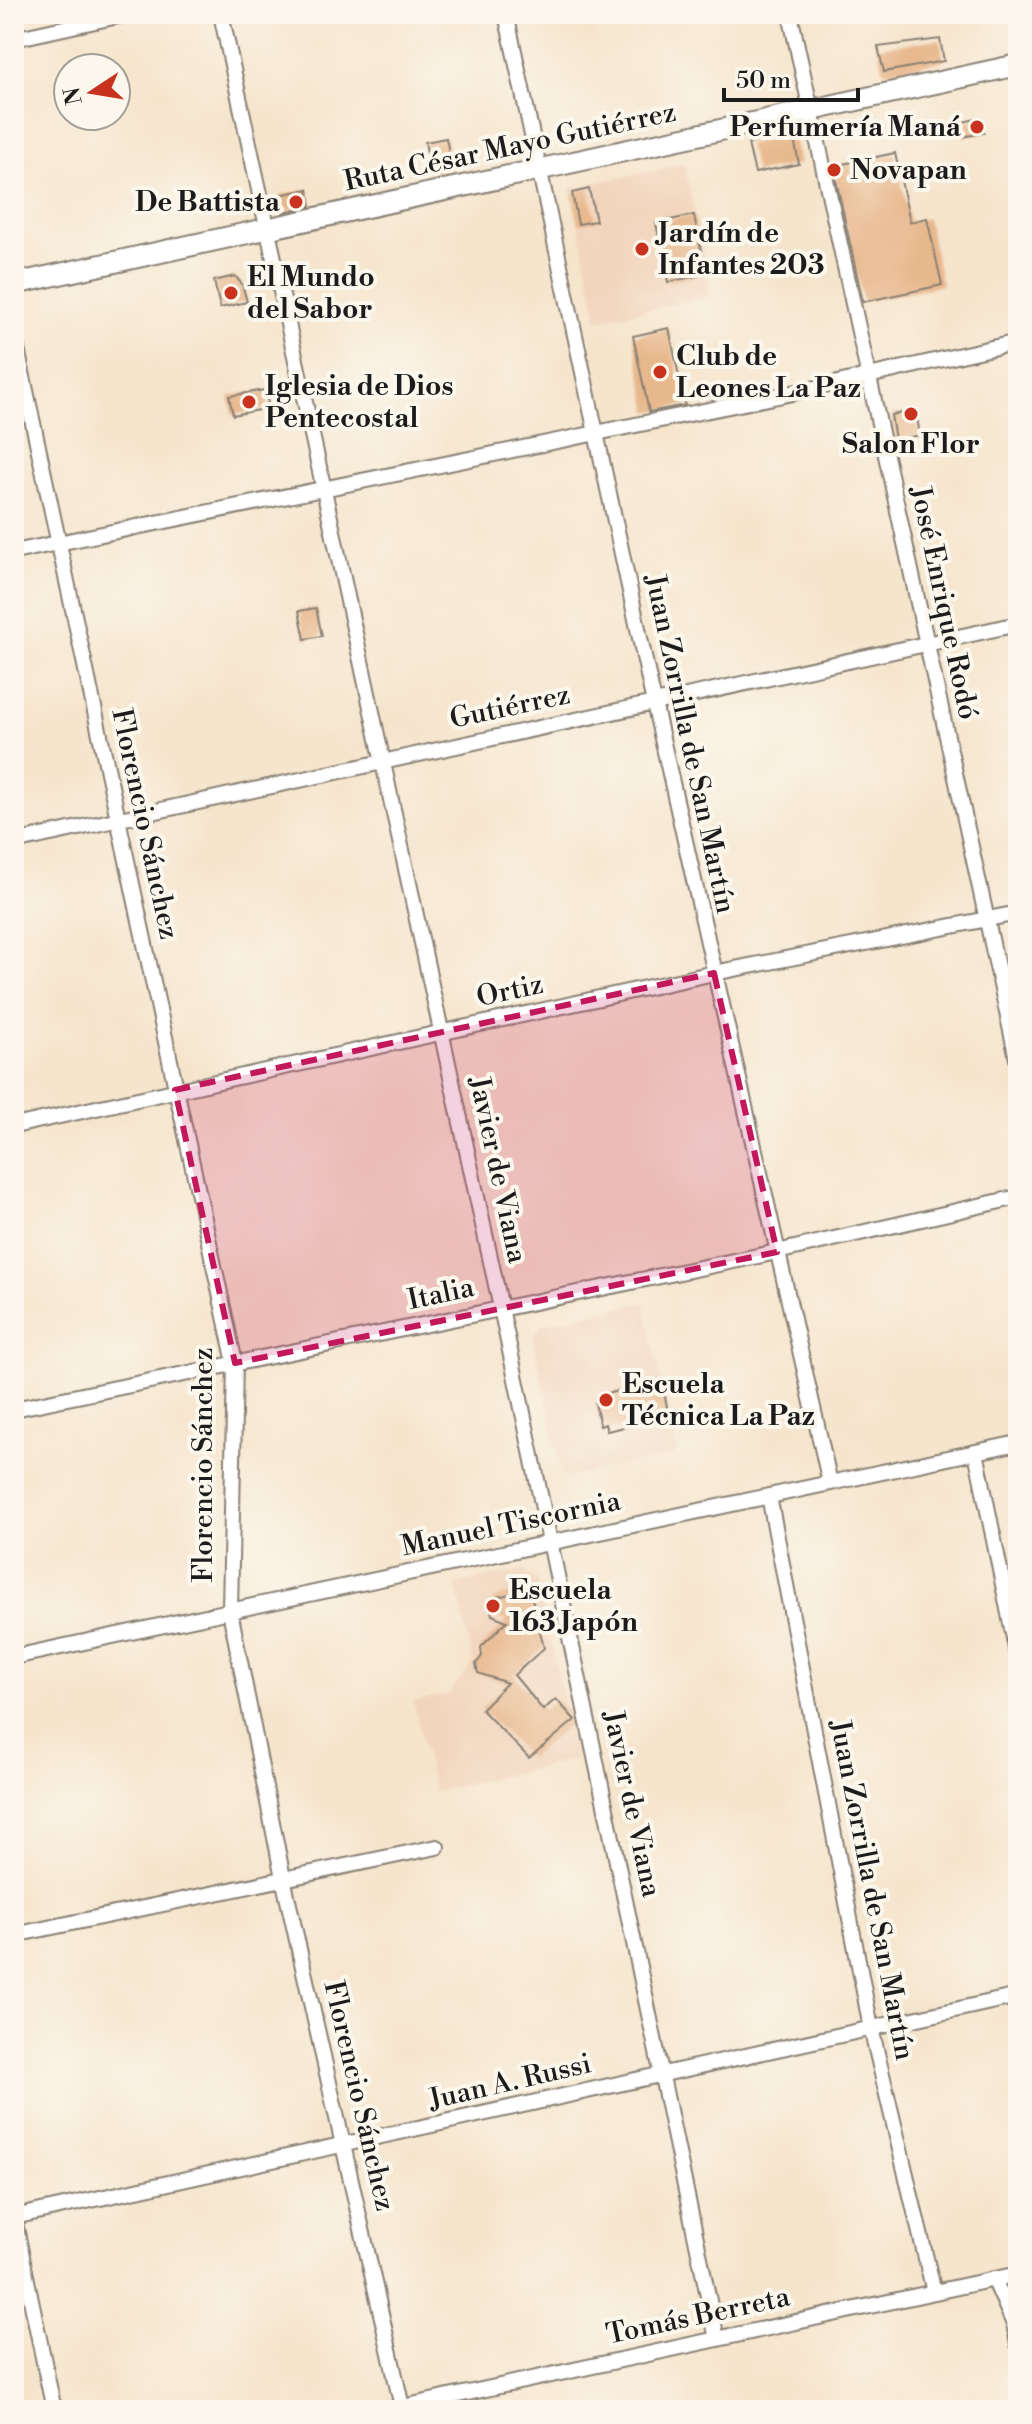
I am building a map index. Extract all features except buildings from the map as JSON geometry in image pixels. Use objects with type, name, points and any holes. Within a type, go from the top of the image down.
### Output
[{"type":"street","points":[[14,39],[127,14]]},
{"type":"street","name":"Javier de Viana","points":[[221,14],[501,1308],[717,2339]]},
{"type":"street","name":"Juan Zorrilla de San Martín","points":[[506,14],[654,703],[830,1483]]},
{"type":"street","name":"José Enrique Rodó","points":[[790,14],[1018,1063]]},
{"type":"street","name":"Ruta César Mayo Gutiérrez","points":[[14,284],[1018,65]]},
{"type":"street","name":"Florencio Sánchez","points":[[14,335],[235,1363],[230,1611],[283,1878],[343,2146],[396,2409]]},
{"type":"street","points":[[14,552],[869,376],[1018,342]]},
{"type":"street","name":"Gutiérrez","points":[[14,842],[1018,624]]},
{"type":"street","name":"Ortiz","points":[[14,1126],[714,973],[1018,913]]},
{"type":"street","name":"Italia","points":[[14,1409],[777,1252],[1018,1197]]},
{"type":"street","name":"Manuel Tiscornia","points":[[14,1657],[1018,1443]]},
{"type":"street","points":[[976,1452],[1018,1658]]},
{"type":"street","name":"Juan Zorrilla de San Martín","points":[[769,1496],[871,2028],[934,2292]]},
{"type":"street","points":[[14,1935],[437,1847]]},
{"type":"street","name":"Juan A. Russi","points":[[14,2218],[1018,1996]]},
{"type":"street","points":[[14,2218],[54,2410]]},
{"type":"street","name":"Tomás Berreta","points":[[396,2409],[1018,2274]]},
{"type":"street","points":[[994,2279],[1014,2324],[1018,2344]]},
{"type":"street","points":[[455,2395],[465,2410]]},
{"type":"highlighted area","points":[[714,973],[777,1252],[235,1363],[175,1090]]},
{"type":"shaded area","name":"Jardín de Infantes 203","points":[[684,164],[711,296],[598,320],[571,188]]},
{"type":"shaded area","name":"Escuela Técnica La Paz","points":[[644,1302],[677,1454],[563,1478],[533,1338],[542,1324]]},
{"type":"shaded area","points":[[522,1570],[537,1580],[566,1710],[575,1720],[569,1724],[577,1759],[434,1792],[413,1702],[448,1694],[473,1663],[456,1585]]},
{"type":"place","name":"Perfumería Maná","points":[[977,127]]},
{"type":"place","name":"Novapan","points":[[834,170]]},
{"type":"place","name":"De Battista","points":[[296,202]]},
{"type":"place","name":"Jardín de Infantes 203","points":[[642,249]]},
{"type":"place","name":"El Mundo del Sabor","points":[[231,293]]},
{"type":"place","name":"Club de Leones La Paz","points":[[660,372]]},
{"type":"place","name":"Iglesia de Dios Pentecostal","points":[[249,402]]},
{"type":"place","name":"Salon Flor","points":[[911,414]]},
{"type":"place","name":"Escuela Técnica La Paz","points":[[606,1400]]},
{"type":"place","name":"Escuela 163 Japón","points":[[493,1606]]}]
